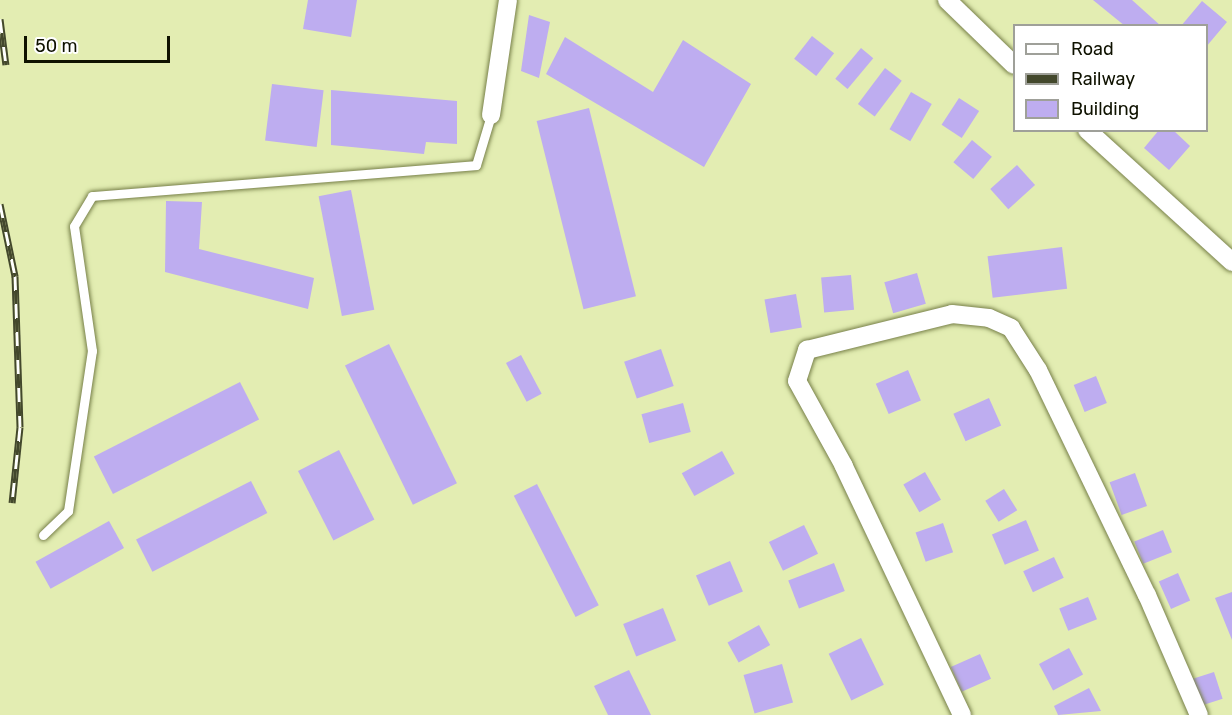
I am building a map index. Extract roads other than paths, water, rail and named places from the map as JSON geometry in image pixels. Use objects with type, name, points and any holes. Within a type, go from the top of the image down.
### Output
[{"type":"street","points":[[491,115],[508,0]]},
{"type":"street","points":[[946,0],[1013,64]]},
{"type":"street","points":[[1089,132],[1232,262]]},
{"type":"street","points":[[962,715],[844,466],[798,381],[807,350],[952,314],[989,318],[1011,328],[1038,370],[1147,595],[1199,715]]},
{"type":"lane","points":[[43,536],[68,511],[92,351],[74,226],[92,196],[476,165],[491,115]]},
{"type":"railway","points":[[0,19],[6,65]]},
{"type":"railway","points":[[0,204],[15,276],[20,427],[12,503]]}]
